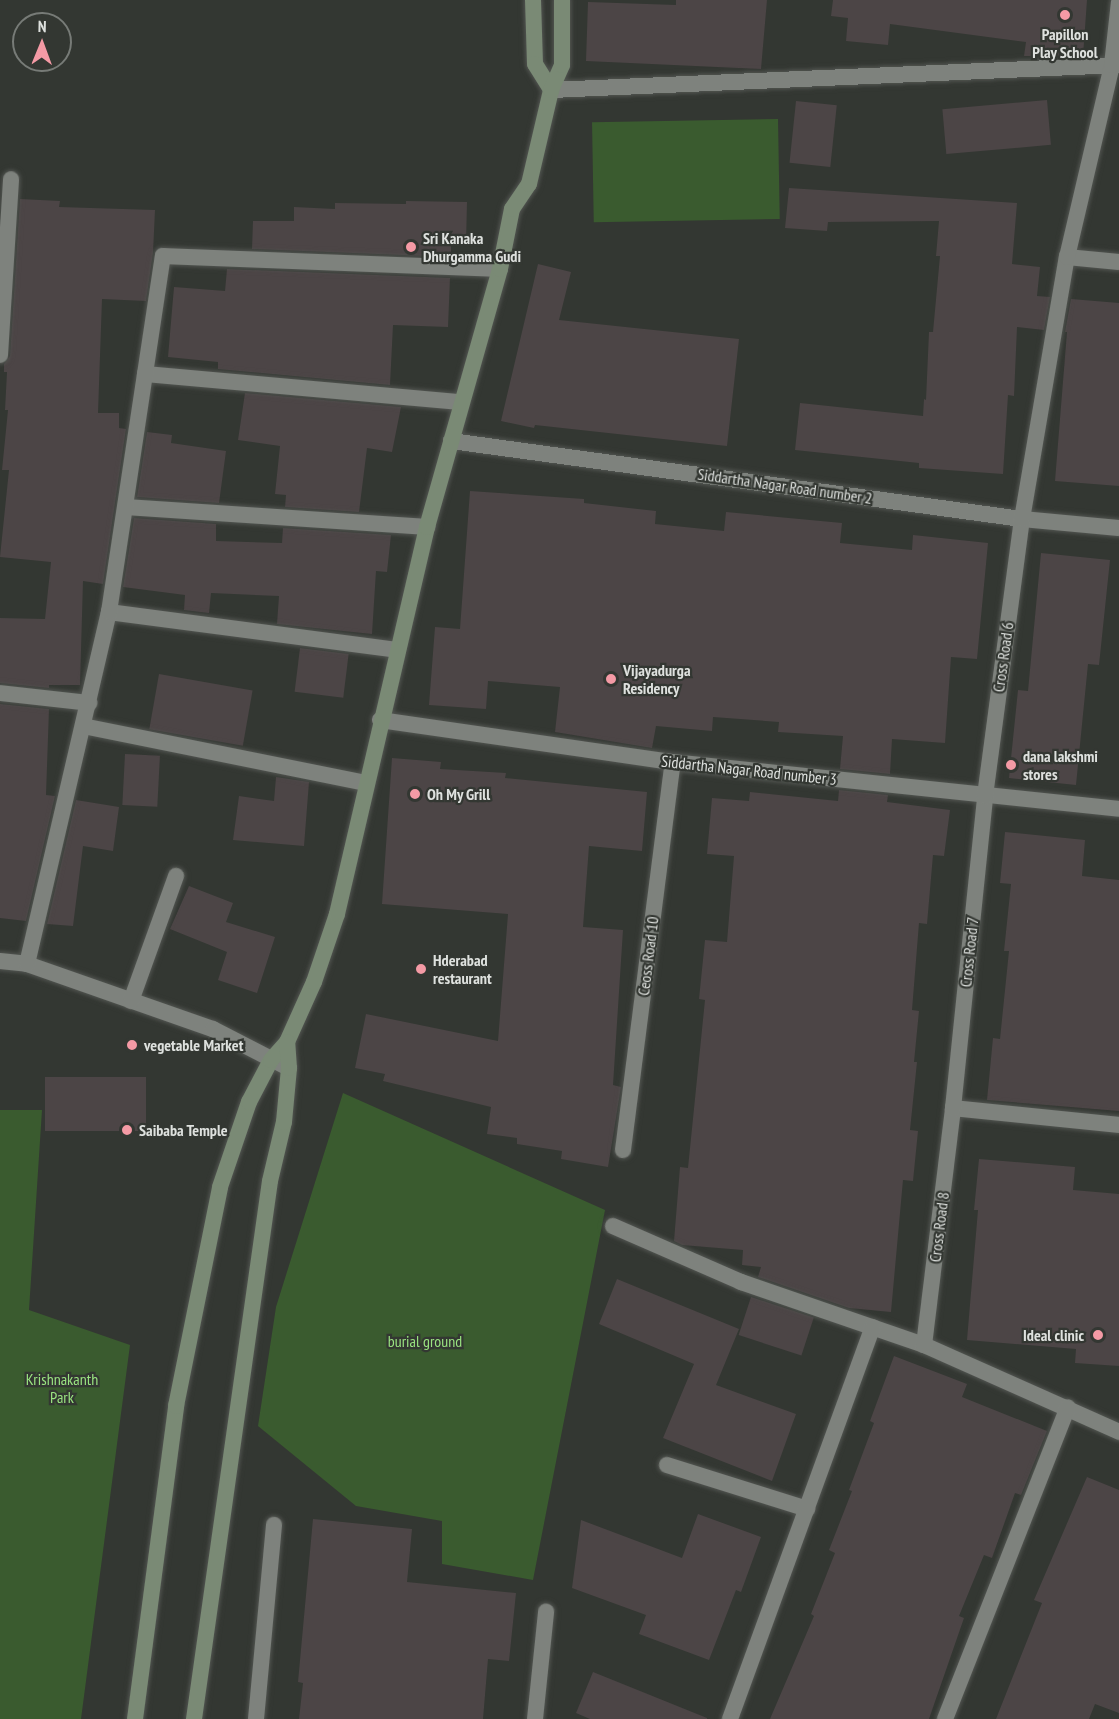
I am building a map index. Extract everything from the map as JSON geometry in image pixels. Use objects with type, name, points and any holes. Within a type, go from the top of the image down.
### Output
[{"type":"main road","points":[[533,0],[535,64],[551,90]]},
{"type":"main road","points":[[135,1719],[176,1406],[220,1187],[249,1102],[271,1060],[287,1042],[314,982],[337,914],[380,720],[427,527],[500,269],[512,209],[529,184],[551,90],[562,65],[562,0]]},
{"type":"main road","points":[[194,1719],[270,1181],[284,1122],[289,1068],[287,1042]]},
{"type":"street","name":"Cross Road 6","points":[[985,796],[1022,519],[1067,257],[1116,65],[1119,2]]},
{"type":"street","points":[[551,90],[1116,65]]},
{"type":"street","points":[[0,355],[10,179]]},
{"type":"street","points":[[27,964],[110,612],[164,256],[500,269]]},
{"type":"street","points":[[1067,257],[1119,262]]},
{"type":"street","points":[[145,374],[461,402]]},
{"type":"street","name":"Siddartha Nagar Road number 2","points":[[451,441],[1022,519],[1119,528]]},
{"type":"street","points":[[126,507],[427,527]]},
{"type":"street","points":[[110,612],[397,650]]},
{"type":"street","points":[[0,693],[89,703]]},
{"type":"street","name":"Siddartha Nagar Road number 3","points":[[380,720],[673,762],[1119,809]]},
{"type":"street","points":[[83,726],[366,783]]},
{"type":"street","name":"Ceoss Road 10","points":[[623,1150],[673,762]]},
{"type":"street","name":"Cross Road 7","points":[[953,1108],[985,796]]},
{"type":"street","points":[[131,1001],[176,876]]},
{"type":"street","points":[[0,961],[27,964],[213,1029],[289,1068]]},
{"type":"street","points":[[953,1108],[1119,1125]]},
{"type":"street","name":"Cross Road 8","points":[[924,1345],[953,1108]]},
{"type":"street","points":[[613,1226],[741,1282],[924,1345],[1068,1407],[1119,1432]]},
{"type":"street","points":[[730,1719],[873,1327]]},
{"type":"street","points":[[945,1719],[1068,1407]]},
{"type":"street","points":[[667,1465],[807,1509]]},
{"type":"street","points":[[256,1719],[274,1525]]},
{"type":"street","points":[[535,1719],[546,1612]]},
{"type":"green space","points":[[778,119],[780,219],[594,222],[592,122]]},
{"type":"green space","name":"burial ground","points":[[343,1093],[605,1210],[533,1580],[442,1564],[442,1521],[356,1506],[258,1426],[276,1307]]},
{"type":"green space","name":"Krishnakanth Park","points":[[0,1110],[42,1110],[29,1310],[130,1345],[81,1719],[0,1719]]},
{"type":"building","points":[[676,0],[767,0],[761,69],[586,61],[588,2],[676,5]]},
{"type":"building","points":[[833,0],[1087,0],[1083,56],[1024,56],[1026,42],[890,24],[888,45],[846,41],[848,18],[831,16]]},
{"type":"building","points":[[1047,100],[1051,145],[946,154],[942,109]]},
{"type":"building","points":[[796,101],[837,105],[830,167],[790,163]]},
{"type":"building","points":[[789,188],[1017,203],[1012,264],[1040,267],[1037,296],[1050,297],[1044,330],[1017,327],[1014,396],[1008,395],[1003,474],[919,468],[919,463],[795,450],[800,403],[923,416],[924,399],[926,400],[929,332],[933,332],[940,256],[936,256],[939,221],[828,222],[827,231],[785,228]]},
{"type":"building","points":[[20,199],[60,201],[59,207],[155,210],[153,253],[146,301],[102,299],[98,413],[119,413],[119,428],[126,429],[103,584],[83,581],[80,685],[49,685],[49,688],[0,683],[0,618],[45,619],[51,562],[0,557],[9,470],[2,470],[8,410],[5,410],[7,372],[4,372],[4,364],[10,356]]},
{"type":"building","points":[[406,201],[467,202],[466,244],[451,243],[451,257],[252,249],[253,221],[294,221],[294,207],[335,209],[335,203],[406,204]]},
{"type":"building","points":[[538,264],[571,272],[559,320],[739,339],[727,446],[535,425],[534,428],[501,421]]},
{"type":"building","points":[[227,269],[450,278],[448,327],[393,325],[390,385],[218,369],[218,362],[168,357],[174,287],[225,291]]},
{"type":"building","points":[[1071,299],[1119,303],[1119,486],[1055,481],[1067,332],[1065,332]]},
{"type":"building","points":[[245,393],[401,407],[392,452],[367,448],[359,512],[285,507],[286,495],[275,494],[280,446],[238,440]]},
{"type":"building","points":[[147,432],[172,435],[171,443],[226,451],[219,503],[137,497]]},
{"type":"building","points":[[470,491],[584,499],[584,503],[656,511],[655,524],[724,531],[726,512],[842,523],[840,543],[912,550],[913,535],[988,543],[977,659],[951,657],[945,743],[892,739],[890,774],[840,769],[843,736],[778,732],[779,722],[713,717],[712,731],[656,726],[652,748],[555,732],[560,687],[488,681],[486,709],[429,705],[435,627],[460,629]]},
{"type":"building","points":[[134,518],[216,524],[216,541],[282,543],[283,528],[391,535],[387,572],[376,571],[372,634],[277,624],[279,596],[211,593],[209,613],[184,610],[185,595],[123,587]]},
{"type":"building","points":[[1041,553],[1110,560],[1099,665],[1088,664],[1076,785],[1009,778],[1018,690],[1028,691]]},
{"type":"building","points":[[300,648],[349,654],[343,698],[295,692]]},
{"type":"building","points":[[159,674],[253,690],[243,746],[149,729]]},
{"type":"building","points":[[0,704],[49,709],[46,795],[55,796],[26,921],[0,918]]},
{"type":"building","points":[[125,754],[160,756],[157,807],[122,805]]},
{"type":"building","points":[[392,758],[441,762],[440,769],[506,773],[505,778],[647,792],[642,851],[589,846],[583,927],[623,930],[613,1085],[621,1087],[608,1167],[561,1159],[562,1151],[517,1144],[517,1138],[487,1134],[491,1107],[383,1081],[385,1074],[355,1068],[366,1014],[498,1041],[508,914],[382,904]]},
{"type":"building","points":[[276,777],[309,782],[304,846],[233,840],[239,796],[274,801]]},
{"type":"building","points":[[839,790],[888,795],[887,802],[950,810],[944,856],[933,855],[927,924],[919,923],[912,1010],[919,1011],[914,1062],[917,1062],[910,1130],[918,1131],[913,1181],[903,1180],[891,1312],[849,1308],[758,1277],[761,1267],[742,1265],[743,1250],[682,1245],[674,1241],[680,1167],[688,1168],[705,1000],[699,999],[705,940],[727,942],[734,856],[707,854],[712,798],[749,801],[750,792],[838,801]]},
{"type":"building","points":[[76,800],[119,807],[113,851],[83,846],[73,926],[47,924]]},
{"type":"building","points":[[1005,832],[1085,840],[1082,876],[1119,880],[1119,1111],[987,1100],[993,1038],[1000,1039],[1009,951],[1004,951],[1011,884],[1000,883]]},
{"type":"building","points":[[189,886],[233,903],[226,922],[275,937],[257,993],[218,980],[227,952],[170,929]]},
{"type":"building","points":[[45,1077],[146,1077],[146,1131],[45,1131]]},
{"type":"building","points":[[979,1159],[1075,1167],[1073,1190],[1119,1194],[1119,1366],[1075,1363],[1076,1349],[967,1340],[978,1210],[974,1210]]},
{"type":"building","points":[[617,1279],[739,1329],[716,1385],[796,1414],[772,1481],[663,1438],[694,1364],[599,1324]]},
{"type":"building","points":[[751,1297],[814,1317],[801,1355],[739,1335]]},
{"type":"building","points":[[894,1356],[967,1384],[962,1397],[1047,1431],[1021,1495],[1015,1493],[992,1558],[984,1555],[959,1616],[964,1618],[929,1719],[770,1719],[814,1616],[811,1614],[835,1553],[829,1550],[852,1491],[849,1490],[874,1423],[870,1421]]},
{"type":"building","points":[[1087,1477],[1119,1490],[1119,1713],[1095,1704],[1089,1719],[996,1719],[1042,1603],[1034,1600]]},
{"type":"building","points":[[698,1514],[761,1537],[741,1592],[736,1590],[709,1660],[639,1634],[646,1615],[572,1588],[581,1520],[682,1558]]},
{"type":"building","points":[[313,1519],[412,1529],[407,1582],[516,1593],[509,1661],[488,1659],[483,1719],[299,1719],[303,1683],[298,1682]]},
{"type":"building","points":[[593,1672],[707,1719],[590,1719],[576,1713]]},
{"type":"place","name":"Papillon Play School","points":[[1065,15]]},
{"type":"place","name":"Sri Kanaka Dhurgamma Gudi","points":[[411,247]]},
{"type":"place","name":"Vijayadurga Residency","points":[[611,679]]},
{"type":"place","name":"dana lakshmi stores","points":[[1011,765]]},
{"type":"place","name":"Oh My Grill","points":[[415,794]]},
{"type":"place","name":"Hderabad restaurant","points":[[421,969]]},
{"type":"place","name":"vegetable Market","points":[[132,1045]]},
{"type":"place","name":"Saibaba Temple","points":[[127,1130]]},
{"type":"place","name":"Ideal clinic","points":[[1098,1335]]}]
